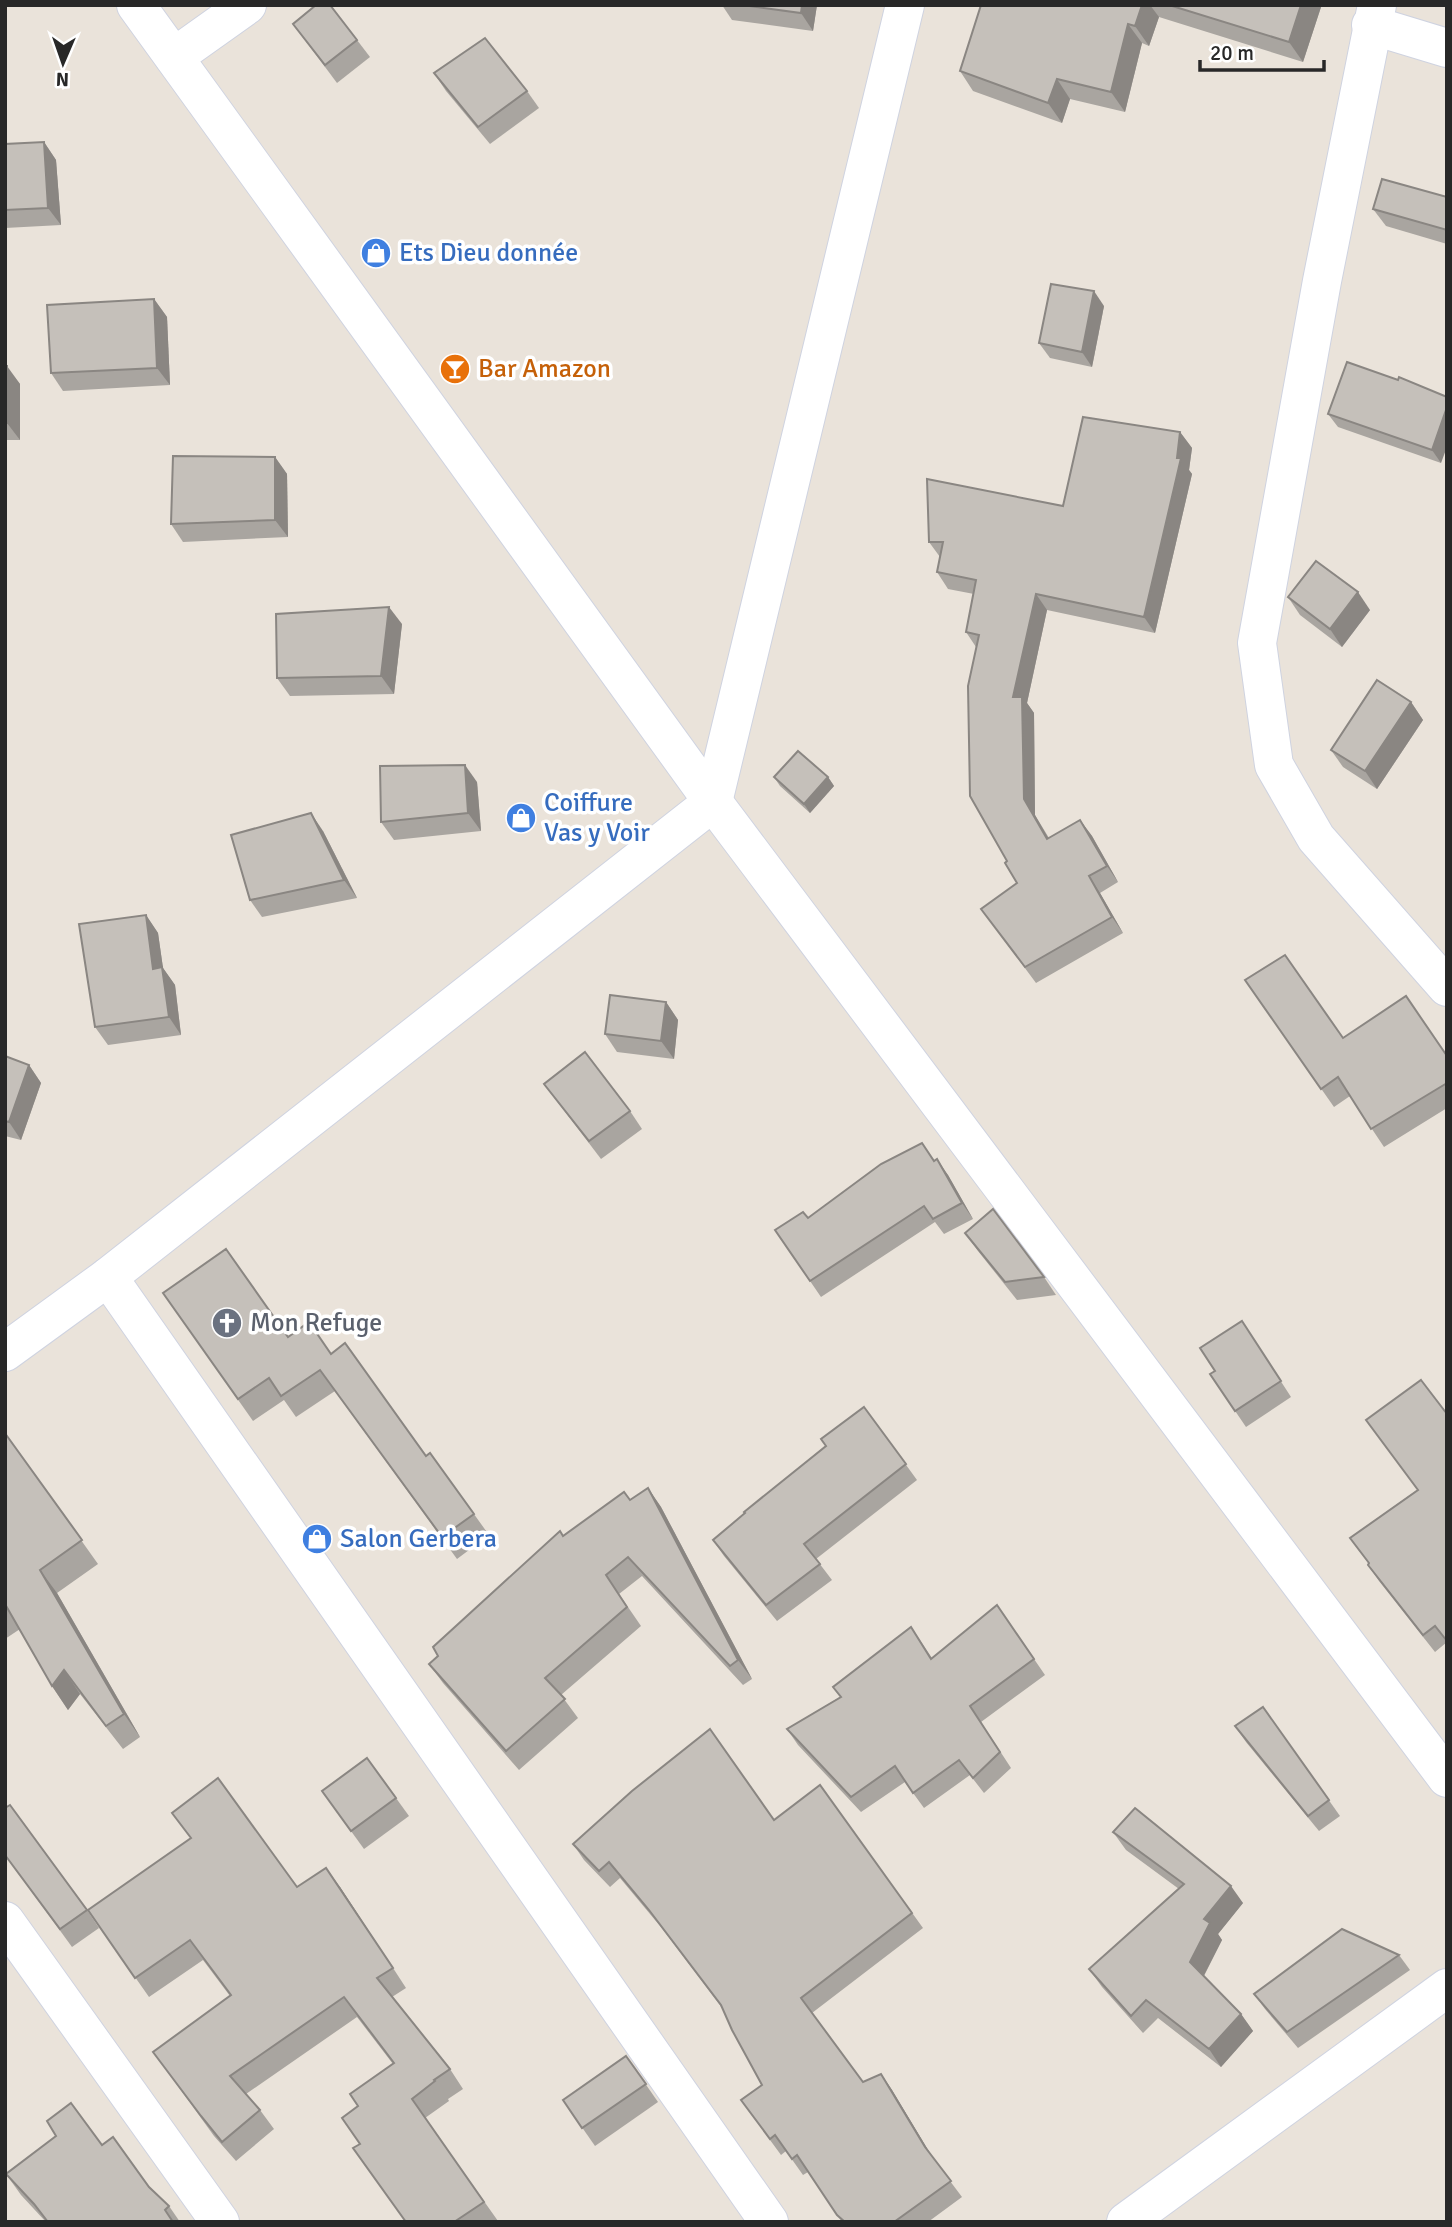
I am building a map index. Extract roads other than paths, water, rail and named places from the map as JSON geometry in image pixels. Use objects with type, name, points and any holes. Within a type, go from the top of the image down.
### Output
[{"type":"street","points":[[136,5],[713,802],[1447,1778]]},
{"type":"street","points":[[174,57],[247,5]]},
{"type":"street","points":[[5,1352],[108,1277],[713,802],[905,5]]},
{"type":"street","points":[[1447,48],[1374,15],[1322,281],[1257,643],[1274,765],[1316,838],[1447,986]]},
{"type":"street","points":[[108,1277],[769,2222]]},
{"type":"street","points":[[12,1944],[220,2222]]},
{"type":"street","points":[[1126,2222],[1447,1988]]},
{"type":"place","name":"Ets Dieu donnée","points":[[376,253]]},
{"type":"place","name":"Bar Amazon","points":[[455,369]]},
{"type":"place","name":"Coiffure Vas y Voir","points":[[521,818]]},
{"type":"place","name":"Mon Refuge","points":[[227,1323]]},
{"type":"place","name":"Salon Gerbera","points":[[317,1539]]}]
